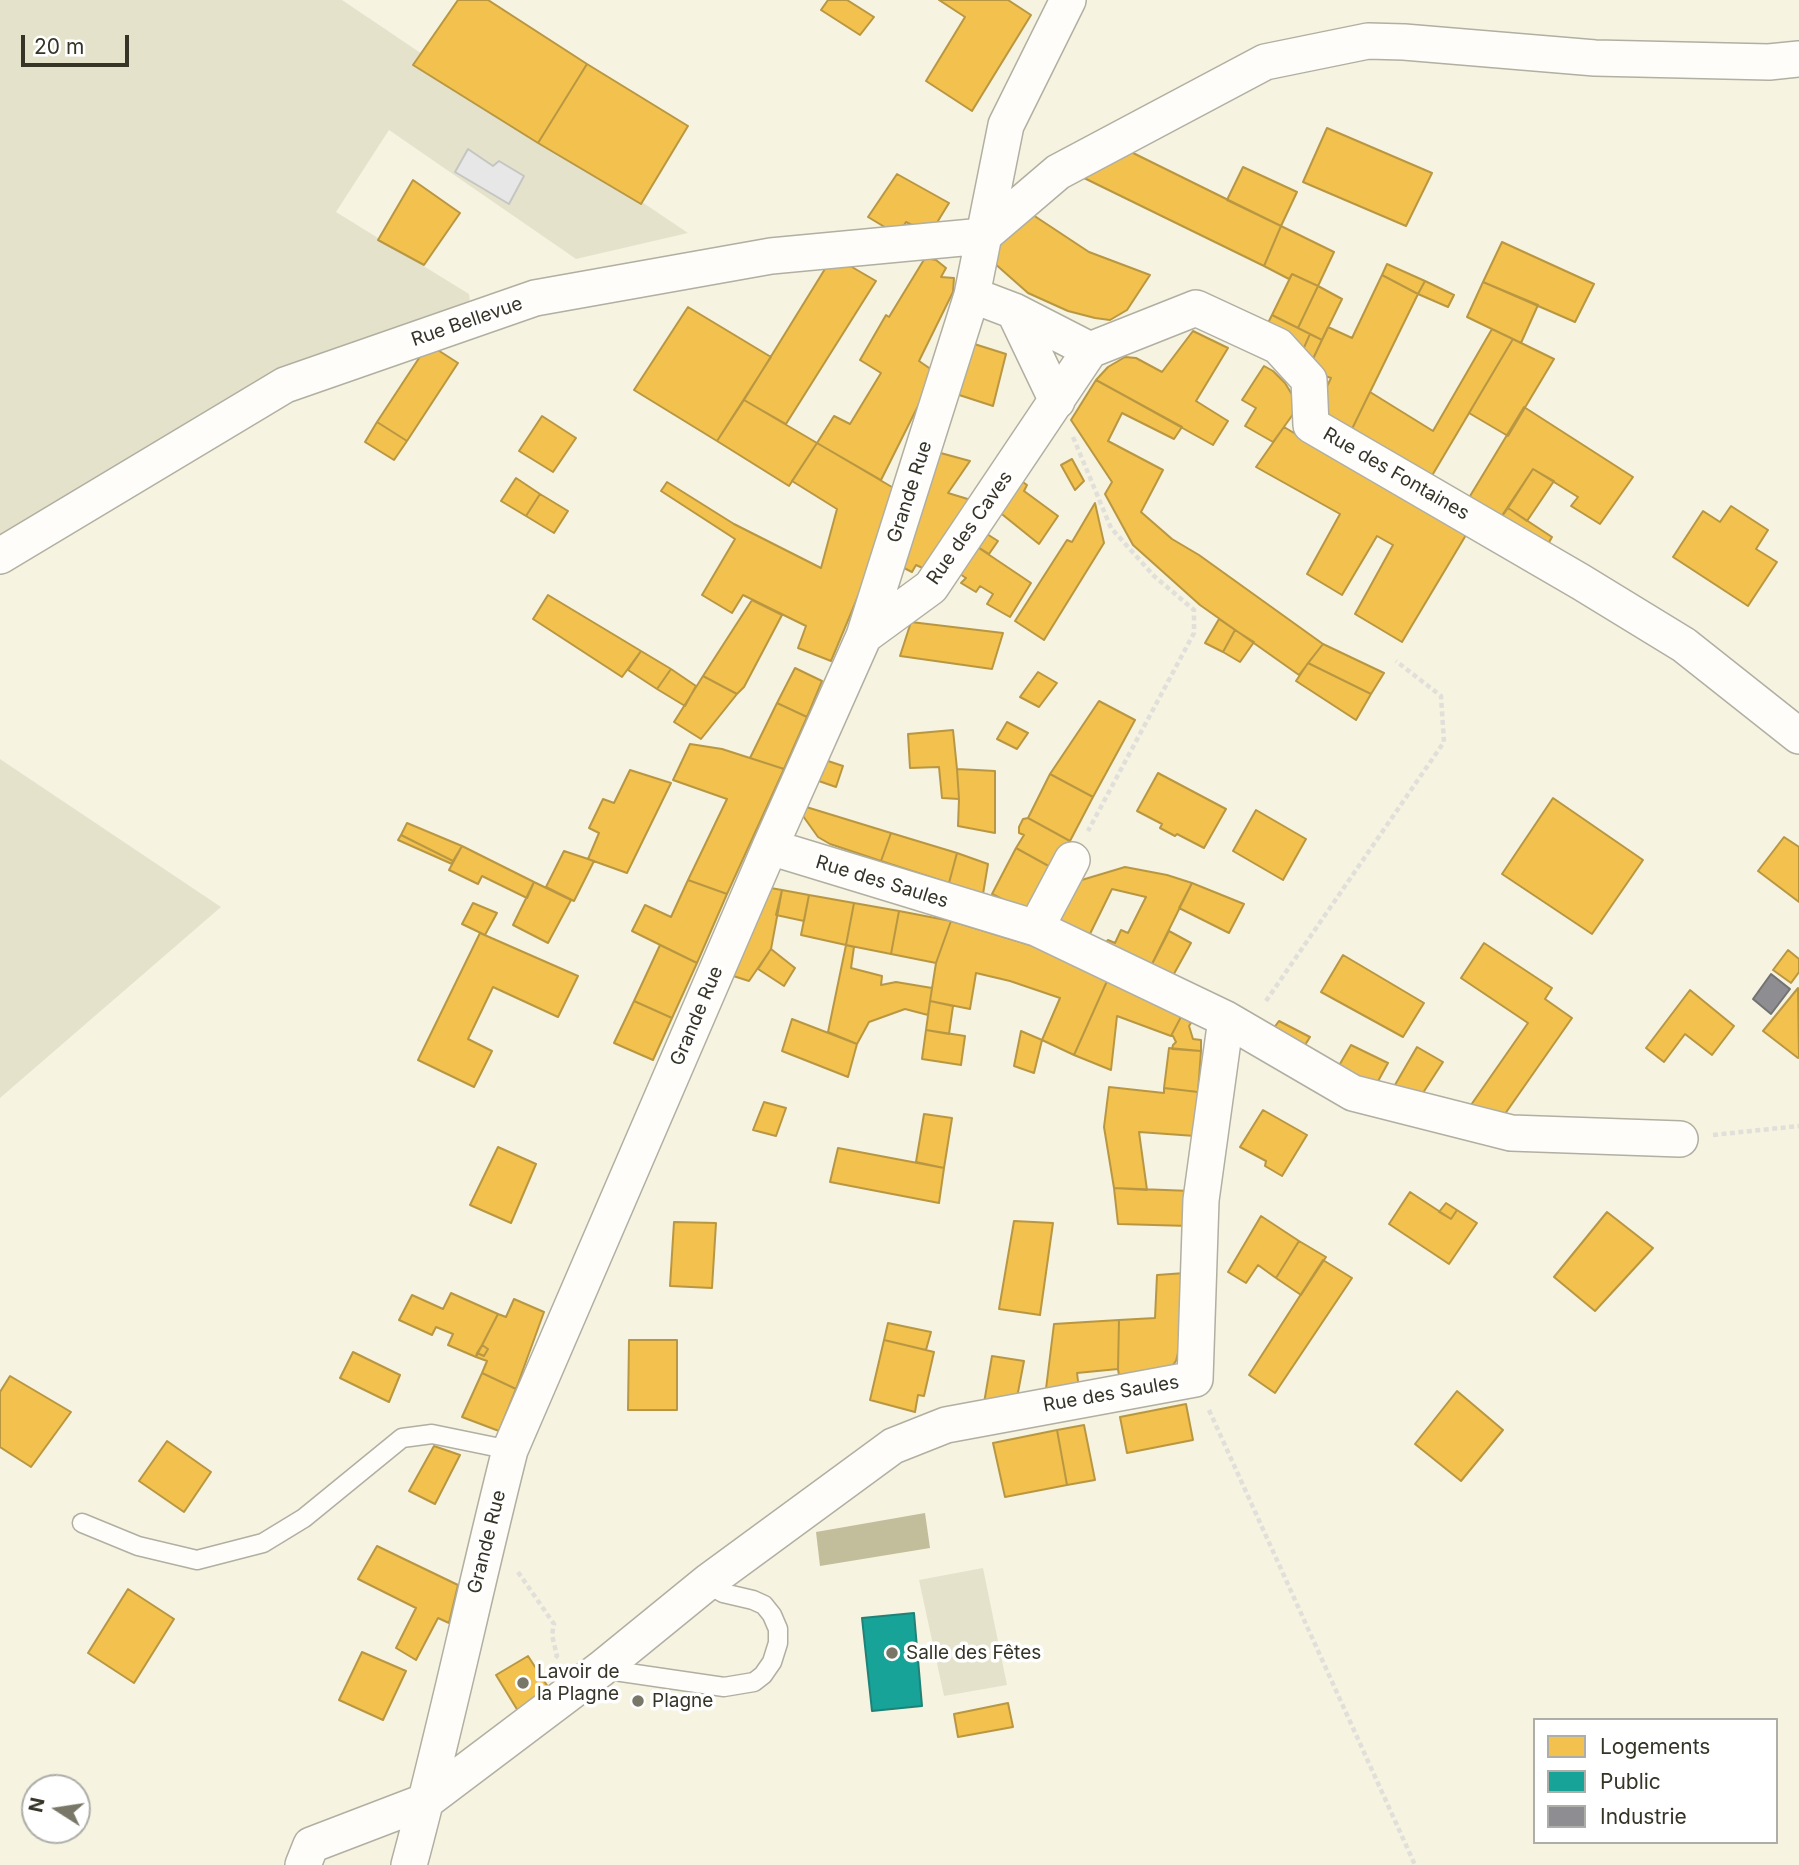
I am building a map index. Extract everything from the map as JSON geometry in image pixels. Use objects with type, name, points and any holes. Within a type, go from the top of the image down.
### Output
[{"type":"street","name":"Grande Rue","points":[[409,1865],[510,1450],[864,636],[972,295],[1006,125],[1068,0]]},
{"type":"street","points":[[983,236],[1058,172],[1265,62],[1368,41],[1595,58],[1769,62],[1799,60]]},
{"type":"street","name":"Rue Bellevue","points":[[0,556],[285,385],[535,298],[771,256],[983,236]]},
{"type":"street","points":[[972,295],[1014,311],[1090,350]]},
{"type":"street","name":"Rue des Fontaines","points":[[1090,350],[1196,308],[1278,346],[1309,380],[1311,425],[1684,645],[1799,736]]},
{"type":"street","points":[[1014,311],[1057,401]]},
{"type":"street","name":"Rue des Caves","points":[[864,636],[931,587],[1090,350]]},
{"type":"street","name":"Rue des Saules","points":[[303,1865],[311,1844],[426,1801],[601,1669],[709,1581],[893,1446],[946,1425],[1195,1378],[1201,1200],[1236,1025],[1036,928],[770,847]]},
{"type":"street","points":[[1036,928],[1072,860]]},
{"type":"street","points":[[1236,1025],[1353,1093],[1511,1133],[1680,1139]]},
{"type":"lane","points":[[82,1523],[138,1546],[197,1560],[263,1543],[304,1518],[402,1438],[432,1434],[510,1450]]},
{"type":"lane","points":[[601,1669],[724,1688],[754,1682],[763,1675],[772,1662],[778,1643],[778,1629],[772,1615],[764,1605],[723,1593],[709,1581]]},
{"type":"path","points":[[1057,401],[1111,528],[1154,576],[1194,610],[1194,633],[1072,860]]},
{"type":"path","points":[[1236,1025],[1444,742],[1441,696],[1396,661]]},
{"type":"path","points":[[1680,1139],[1799,1125]]},
{"type":"path","points":[[1195,1378],[1415,1865]]},
{"type":"path","points":[[486,1545],[504,1552],[554,1624],[551,1634],[557,1656],[550,1662]]},
{"type":"shaded area","points":[[0,0],[342,0],[688,233],[576,259],[389,130],[336,212],[469,294],[473,329],[312,389],[0,569]]},
{"type":"shaded area","points":[[0,759],[221,907],[0,1098]]},
{"type":"shaded area","points":[[925,1513],[930,1548],[820,1566],[816,1532]]},
{"type":"shaded area","points":[[983,1568],[1007,1685],[944,1696],[919,1580]]},
{"type":"building: Logements","points":[[458,0],[488,0],[587,64],[538,143],[413,65]]},
{"type":"building: Logements","points":[[828,0],[847,0],[874,17],[860,35],[821,10]]},
{"type":"building: Logements","points":[[939,0],[1008,0],[1031,15],[972,111],[926,81],[965,17]]},
{"type":"building: Logements","points":[[587,64],[688,126],[641,204],[538,143]]},
{"type":"building: Logements","points":[[1327,128],[1432,173],[1406,226],[1303,182]]},
{"type":"building: Logements","points":[[1125,149],[1281,226],[1264,266],[1082,177]]},
{"type":"building: Logements","points":[[1243,167],[1297,192],[1281,226],[1227,200]]},
{"type":"building: Logements","points":[[897,174],[949,203],[930,234],[906,222],[898,235],[868,217]]},
{"type":"building: Logements","points":[[413,180],[460,213],[424,265],[378,240]]},
{"type":"building: Logements","points":[[1030,213],[1089,252],[1150,275],[1127,310],[1110,320],[1068,311],[1028,293],[993,262],[996,245]]},
{"type":"building: Logements","points":[[1281,226],[1334,252],[1318,286],[1292,274],[1289,279],[1264,266]]},
{"type":"building: Logements","points":[[1502,242],[1594,284],[1575,322],[1483,282]]},
{"type":"building: Logements","points":[[833,256],[876,281],[786,424],[744,400]]},
{"type":"building: Logements","points":[[925,258],[936,260],[946,268],[941,277],[954,278],[953,292],[919,361],[935,372],[881,480],[817,443],[834,416],[850,424],[881,373],[860,360],[886,315],[889,317]]},
{"type":"building: Logements","points":[[1387,264],[1425,281],[1418,294],[1382,275]]},
{"type":"building: Logements","points":[[1292,274],[1318,286],[1298,328],[1272,315]]},
{"type":"building: Logements","points":[[1382,275],[1418,294],[1350,433],[1316,409],[1331,378],[1322,375],[1311,363],[1328,327],[1352,338]]},
{"type":"building: Logements","points":[[1425,281],[1454,295],[1448,307],[1418,294]]},
{"type":"building: Logements","points":[[1483,282],[1538,305],[1521,343],[1467,317]]},
{"type":"building: Logements","points":[[1318,286],[1342,299],[1322,340],[1298,328]]},
{"type":"building: Logements","points":[[688,307],[771,357],[717,441],[634,390]]},
{"type":"building: Logements","points":[[1272,315],[1310,334],[1302,352],[1265,329]]},
{"type":"building: Logements","points":[[1492,329],[1513,339],[1427,484],[1350,433],[1370,392],[1433,431]]},
{"type":"building: Logements","points":[[1193,331],[1228,348],[1196,401],[1228,421],[1213,445],[1096,380],[1108,367],[1125,357],[1136,358],[1162,372]]},
{"type":"building: Logements","points":[[1310,334],[1322,340],[1311,363],[1302,352]]},
{"type":"building: Logements","points":[[1513,339],[1554,359],[1508,436],[1469,413]]},
{"type":"building: Logements","points":[[968,342],[1006,354],[993,406],[953,393]]},
{"type":"building: Logements","points":[[430,345],[458,363],[407,441],[377,422]]},
{"type":"building: Logements","points":[[1264,366],[1285,383],[1299,406],[1273,442],[1245,426],[1256,408],[1242,400]]},
{"type":"building: Logements","points":[[1096,380],[1182,427],[1174,439],[1122,413],[1108,441],[1163,470],[1141,512],[1172,539],[1199,555],[1323,644],[1299,675],[1200,605],[1133,545],[1105,494],[1112,482],[1071,420]]},
{"type":"building: Logements","points":[[744,400],[817,443],[789,486],[717,441]]},
{"type":"building: Logements","points":[[1524,407],[1633,477],[1600,524],[1571,506],[1578,497],[1533,469],[1495,526],[1464,506]]},
{"type":"building: Logements","points":[[542,416],[576,438],[553,472],[519,451]]},
{"type":"building: Logements","points":[[377,422],[407,441],[394,460],[365,442]]},
{"type":"building: Logements","points":[[1284,427],[1466,535],[1402,642],[1355,614],[1393,545],[1377,536],[1342,595],[1307,574],[1340,514],[1256,467]]},
{"type":"building: Logements","points":[[817,443],[897,490],[831,661],[798,648],[806,626],[743,595],[732,613],[702,595],[735,539],[661,491],[667,482],[734,524],[821,568],[837,509],[792,481]]},
{"type":"building: Logements","points":[[937,452],[970,461],[948,493],[971,500],[927,570],[916,565],[912,572],[898,565]]},
{"type":"building: Logements","points":[[1072,459],[1084,481],[1075,490],[1061,465]]},
{"type":"building: Logements","points":[[1533,469],[1554,481],[1527,521],[1508,508]]},
{"type":"building: Logements","points":[[1013,475],[1027,485],[1024,491],[1058,516],[1039,544],[993,507]]},
{"type":"building: Logements","points":[[516,478],[540,494],[526,516],[501,501]]},
{"type":"building: Logements","points":[[540,494],[568,511],[554,533],[526,516]]},
{"type":"building: Logements","points":[[1095,503],[1104,543],[1044,640],[1015,621],[1067,540],[1072,542]]},
{"type":"building: Logements","points":[[1731,506],[1768,530],[1756,549],[1777,562],[1748,606],[1673,557],[1703,511],[1720,522]]},
{"type":"building: Logements","points":[[1508,508],[1552,537],[1542,555],[1495,526]]},
{"type":"building: Logements","points":[[979,529],[998,541],[989,554],[970,542]]},
{"type":"building: Logements","points":[[970,542],[1031,583],[1010,617],[987,604],[993,594],[980,586],[976,592],[961,583],[966,578],[952,569]]},
{"type":"building: Logements","points":[[548,595],[641,651],[622,677],[533,619]]},
{"type":"building: Logements","points":[[752,600],[782,615],[744,687],[737,694],[703,676]]},
{"type":"building: Logements","points":[[1219,619],[1235,630],[1223,652],[1205,643]]},
{"type":"building: Logements","points":[[911,622],[1003,633],[992,669],[900,656]]},
{"type":"building: Logements","points":[[1235,630],[1254,642],[1240,662],[1223,652]]},
{"type":"building: Logements","points":[[1323,644],[1384,673],[1371,694],[1308,663]]},
{"type":"building: Logements","points":[[641,651],[671,669],[657,689],[628,670]]},
{"type":"building: Logements","points":[[1308,663],[1371,694],[1356,720],[1296,681]]},
{"type":"building: Logements","points":[[795,668],[822,681],[807,717],[777,703]]},
{"type":"building: Logements","points":[[671,669],[696,686],[685,706],[657,689]]},
{"type":"building: Logements","points":[[1038,672],[1057,683],[1039,707],[1020,697]]},
{"type":"building: Logements","points":[[703,676],[737,694],[701,739],[674,722]]},
{"type":"building: Logements","points":[[1099,701],[1135,720],[1093,797],[1050,774]]},
{"type":"building: Logements","points":[[777,703],[807,717],[784,769],[750,758]]},
{"type":"building: Logements","points":[[1007,722],[1028,733],[1017,749],[997,739]]},
{"type":"building: Logements","points":[[953,730],[959,799],[942,798],[939,767],[910,768],[908,734]]},
{"type":"building: Logements","points":[[690,744],[722,749],[784,769],[727,894],[688,880],[727,799],[673,780]]},
{"type":"building: Logements","points":[[822,759],[843,766],[836,787],[813,779]]},
{"type":"building: Logements","points":[[957,769],[995,771],[995,833],[958,826]]},
{"type":"building: Logements","points":[[630,770],[671,783],[627,873],[588,859],[599,833],[589,828],[603,799],[614,803]]},
{"type":"building: Logements","points":[[1158,773],[1226,809],[1204,848],[1160,828],[1162,824],[1137,811]]},
{"type":"building: Logements","points":[[1050,774],[1093,797],[1070,841],[1028,818]]},
{"type":"building: Logements","points":[[1553,798],[1643,860],[1592,934],[1502,874]]},
{"type":"building: Logements","points":[[803,806],[891,833],[881,861],[830,844],[818,837],[803,816]]},
{"type":"building: Logements","points":[[1256,810],[1306,839],[1283,880],[1233,851]]},
{"type":"building: Logements","points":[[1028,818],[1070,841],[1054,869],[1016,848],[1024,835],[1019,833],[1019,827],[1023,819]]},
{"type":"building: Logements","points":[[407,823],[462,846],[453,861],[401,835]]},
{"type":"building: Logements","points":[[891,833],[957,853],[949,883],[881,861]]},
{"type":"building: Logements","points":[[401,835],[453,861],[452,864],[398,840]]},
{"type":"building: Logements","points":[[1784,837],[1799,847],[1799,902],[1758,871]]},
{"type":"building: Logements","points":[[462,846],[534,882],[527,898],[482,876],[478,884],[449,870]]},
{"type":"building: Logements","points":[[1016,848],[1054,869],[1030,913],[992,894]]},
{"type":"building: Logements","points":[[564,851],[594,861],[574,901],[546,887]]},
{"type":"building: Logements","points":[[957,853],[988,864],[983,894],[949,883]]},
{"type":"building: Logements","points":[[1125,867],[1192,883],[1149,970],[1103,946],[1108,940],[1115,943],[1121,930],[1128,933],[1146,897],[1112,889],[1088,938],[1057,923],[1075,882]]},
{"type":"building: Logements","points":[[688,880],[727,894],[697,963],[632,931],[645,905],[671,917]]},
{"type":"building: Logements","points":[[534,882],[571,900],[548,943],[513,925]]},
{"type":"building: Logements","points":[[1192,883],[1244,904],[1229,933],[1179,908]]},
{"type":"building: Logements","points":[[765,887],[782,890],[771,949],[749,981],[727,974]]},
{"type":"building: Logements","points":[[782,890],[809,895],[804,921],[776,915]]},
{"type":"building: Logements","points":[[809,895],[854,903],[846,945],[801,935]]},
{"type":"building: Logements","points":[[473,903],[497,913],[485,935],[462,924]]},
{"type":"building: Logements","points":[[854,903],[899,911],[891,954],[846,945]]},
{"type":"building: Logements","points":[[899,911],[951,921],[936,963],[891,954]]},
{"type":"building: Logements","points":[[951,921],[1112,970],[1074,1055],[1042,1040],[1060,998],[976,973],[970,1009],[930,1001],[936,963]]},
{"type":"building: Logements","points":[[1169,931],[1191,943],[1170,981],[1149,970]]},
{"type":"building: Logements","points":[[480,933],[578,976],[558,1017],[493,987],[468,1039],[492,1051],[474,1087],[418,1060]]},
{"type":"building: Logements","points":[[1484,943],[1552,988],[1545,999],[1572,1018],[1500,1121],[1464,1115],[1528,1023],[1461,978]]},
{"type":"building: Logements","points":[[660,945],[697,963],[672,1018],[634,1001]]},
{"type":"building: Logements","points":[[846,945],[854,947],[851,968],[882,976],[881,985],[896,982],[932,988],[928,1015],[905,1009],[869,1022],[857,1044],[828,1032]]},
{"type":"building: Logements","points":[[771,949],[795,968],[784,986],[758,969]]},
{"type":"building: Logements","points":[[1788,950],[1799,959],[1799,972],[1791,983],[1773,970]]},
{"type":"building: Logements","points":[[1343,955],[1424,1003],[1403,1037],[1321,992]]},
{"type":"building: Logements","points":[[1112,970],[1182,1015],[1171,1036],[1117,1016],[1111,1070],[1074,1055]]},
{"type":"building: Logements","points":[[1798,988],[1799,1057],[1798,1058],[1763,1031]]},
{"type":"building: Logements","points":[[1690,990],[1734,1026],[1712,1055],[1685,1034],[1664,1062],[1646,1048]]},
{"type":"building: Logements","points":[[634,1001],[672,1018],[653,1060],[614,1043]]},
{"type":"building: Logements","points":[[930,1001],[953,1006],[949,1034],[926,1030]]},
{"type":"building: Logements","points":[[1182,1015],[1191,1023],[1189,1026],[1193,1039],[1201,1040],[1201,1051],[1172,1049],[1176,1042],[1171,1036]]},
{"type":"building: Logements","points":[[792,1019],[857,1044],[848,1077],[782,1051]]},
{"type":"building: Logements","points":[[1279,1021],[1310,1037],[1302,1050],[1270,1033]]},
{"type":"building: Logements","points":[[926,1030],[965,1036],[961,1065],[922,1059]]},
{"type":"building: Logements","points":[[1021,1031],[1042,1040],[1034,1073],[1014,1066]]},
{"type":"building: Logements","points":[[1351,1045],[1388,1063],[1377,1083],[1337,1069]]},
{"type":"building: Logements","points":[[1417,1047],[1443,1062],[1419,1099],[1392,1090]]},
{"type":"building: Logements","points":[[1169,1048],[1201,1051],[1198,1092],[1164,1088]]},
{"type":"building: Logements","points":[[1109,1087],[1164,1093],[1164,1088],[1198,1092],[1195,1136],[1139,1132],[1147,1190],[1114,1188],[1104,1127]]},
{"type":"building: Logements","points":[[764,1102],[786,1108],[776,1136],[753,1130]]},
{"type":"building: Logements","points":[[1263,1110],[1307,1135],[1282,1176],[1265,1166],[1266,1161],[1240,1147]]},
{"type":"building: Logements","points":[[924,1114],[952,1118],[944,1168],[916,1162]]},
{"type":"building: Logements","points":[[498,1147],[536,1164],[511,1223],[470,1205]]},
{"type":"building: Logements","points":[[838,1148],[944,1168],[939,1203],[830,1182]]},
{"type":"building: Logements","points":[[1114,1188],[1191,1191],[1189,1226],[1118,1224]]},
{"type":"building: Logements","points":[[1410,1192],[1451,1219],[1457,1210],[1477,1223],[1449,1264],[1389,1224]]},
{"type":"building: Logements","points":[[1446,1203],[1457,1210],[1451,1219],[1439,1212]]},
{"type":"building: Logements","points":[[1607,1212],[1653,1248],[1595,1311],[1554,1277]]},
{"type":"building: Logements","points":[[1261,1216],[1299,1241],[1276,1278],[1258,1265],[1246,1283],[1228,1272]]},
{"type":"building: Logements","points":[[1014,1221],[1053,1223],[1040,1315],[999,1309]]},
{"type":"building: Logements","points":[[674,1222],[716,1223],[712,1288],[670,1286]]},
{"type":"building: Logements","points":[[1299,1241],[1326,1257],[1301,1295],[1276,1278]]},
{"type":"building: Logements","points":[[1323,1260],[1352,1278],[1275,1393],[1249,1375]]},
{"type":"building: Logements","points":[[1185,1273],[1180,1345],[1176,1361],[1172,1366],[1121,1389],[1118,1369],[1119,1320],[1155,1318],[1157,1275]]},
{"type":"building: Logements","points":[[451,1293],[498,1314],[476,1357],[448,1345],[453,1334],[436,1327],[432,1335],[399,1320],[412,1295],[443,1309]]},
{"type":"building: Logements","points":[[514,1299],[544,1312],[516,1389],[482,1373],[487,1361],[476,1357],[477,1353],[484,1356],[488,1349],[482,1345],[498,1314],[506,1317]]},
{"type":"building: Logements","points":[[1119,1320],[1118,1369],[1077,1373],[1080,1397],[1044,1405],[1054,1324]]},
{"type":"building: Logements","points":[[888,1323],[931,1332],[926,1350],[884,1340]]},
{"type":"building: Logements","points":[[629,1340],[677,1340],[677,1410],[628,1410]]},
{"type":"building: Logements","points":[[884,1340],[934,1352],[924,1396],[918,1395],[915,1412],[870,1400]]},
{"type":"building: Logements","points":[[482,1345],[488,1349],[484,1356],[477,1353]]},
{"type":"building: Logements","points":[[353,1352],[400,1375],[389,1402],[340,1378]]},
{"type":"building: Logements","points":[[992,1356],[1024,1361],[1015,1408],[983,1409]]},
{"type":"building: Logements","points":[[482,1373],[516,1389],[499,1431],[462,1417]]},
{"type":"building: Logements","points":[[10,1376],[71,1412],[31,1467],[0,1447],[0,1392]]},
{"type":"building: Logements","points":[[1457,1391],[1503,1430],[1461,1481],[1415,1444]]},
{"type":"building: Logements","points":[[1186,1404],[1193,1440],[1127,1453],[1120,1417]]},
{"type":"building: Logements","points":[[1084,1425],[1095,1480],[1067,1485],[1057,1430]]},
{"type":"building: Logements","points":[[1057,1430],[1067,1485],[1005,1497],[993,1443]]},
{"type":"building: Logements","points":[[167,1441],[211,1472],[184,1512],[139,1481]]},
{"type":"building: Logements","points":[[434,1446],[460,1455],[435,1504],[409,1491]]},
{"type":"building: Logements","points":[[377,1546],[458,1585],[449,1623],[438,1618],[416,1660],[396,1648],[416,1608],[358,1579]]},
{"type":"building: Logements","points":[[128,1589],[174,1619],[134,1683],[88,1653]]},
{"type":"building: Logements","points":[[362,1652],[406,1671],[383,1720],[339,1700]]},
{"type":"building: Logements","name":"Lavoir de la Plagne","points":[[528,1656],[550,1690],[518,1711],[496,1675]]},
{"type":"building: Logements","points":[[1008,1703],[1013,1727],[958,1737],[954,1714]]},
{"type":"building: Public","name":"Salle des Fêtes","points":[[914,1613],[922,1706],[872,1711],[862,1618]]},
{"type":"building: Industrie","points":[[1771,974],[1790,989],[1771,1014],[1753,999]]},
{"type":"building: Autres","points":[[468,149],[493,166],[499,161],[524,176],[509,204],[455,172]]},
{"type":"place","name":"Salle des Fêtes","points":[[892,1653]]},
{"type":"place","name":"Lavoir de la Plagne","points":[[523,1683]]},
{"type":"place","name":"Plagne","points":[[638,1701]]}]
